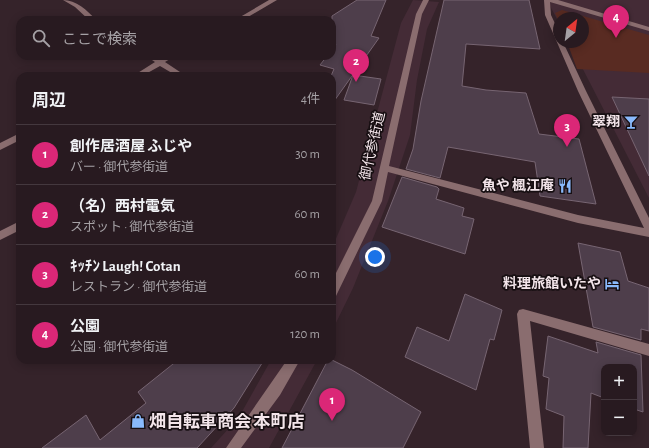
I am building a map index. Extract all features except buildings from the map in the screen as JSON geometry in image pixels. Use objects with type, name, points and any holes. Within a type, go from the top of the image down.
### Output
[{"type":"street","points":[[66,0],[77,6],[88,16]]},
{"type":"street","points":[[245,16],[274,0]]},
{"type":"street","name":"御代参街道","points":[[336,284],[377,201],[419,14],[426,0]]},
{"type":"street","points":[[547,0],[548,15],[553,27]]},
{"type":"street","points":[[551,0],[649,29]]},
{"type":"street","points":[[562,48],[649,228]]},
{"type":"street","points":[[157,60],[176,72]]},
{"type":"street","points":[[144,72],[164,60]]},
{"type":"street","points":[[0,147],[16,138]]},
{"type":"street","points":[[384,168],[578,219],[649,233]]},
{"type":"street","points":[[0,236],[16,228]]},
{"type":"street","points":[[537,448],[523,314],[649,350]]},
{"type":"street","points":[[233,448],[276,390],[292,364]]},
{"type":"shaded area","points":[[413,0],[439,2],[427,29],[417,80],[410,135],[388,201],[353,288],[336,323],[336,239],[356,192],[401,23]]},
{"type":"shaded area","points":[[547,0],[649,0],[649,198],[572,48],[589,48],[589,12],[553,12]]},
{"type":"shaded area","points":[[562,10],[569,12],[557,12]]},
{"type":"shaded area","points":[[589,18],[649,35],[649,73],[577,69],[569,48],[589,48]]},
{"type":"shaded area","points":[[269,364],[315,364],[269,448],[211,448],[239,417]]},
{"type":"place","name":"公園","points":[[616,38]]},
{"type":"place","name":"（名）西村電気","points":[[356,82]]},
{"type":"place","name":"翠翔","points":[[631,122]]},
{"type":"place","name":"ｷｯﾁﾝ Laugh! Cotan","points":[[567,147]]},
{"type":"place","name":"魚や 楓江庵","points":[[565,186]]},
{"type":"place","name":"料理旅館いたや","points":[[612,284]]},
{"type":"place","name":"畑自転車商会 本町店","points":[[138,421]]},
{"type":"place","name":"創作居酒屋 ふじや","points":[[332,421]]}]
